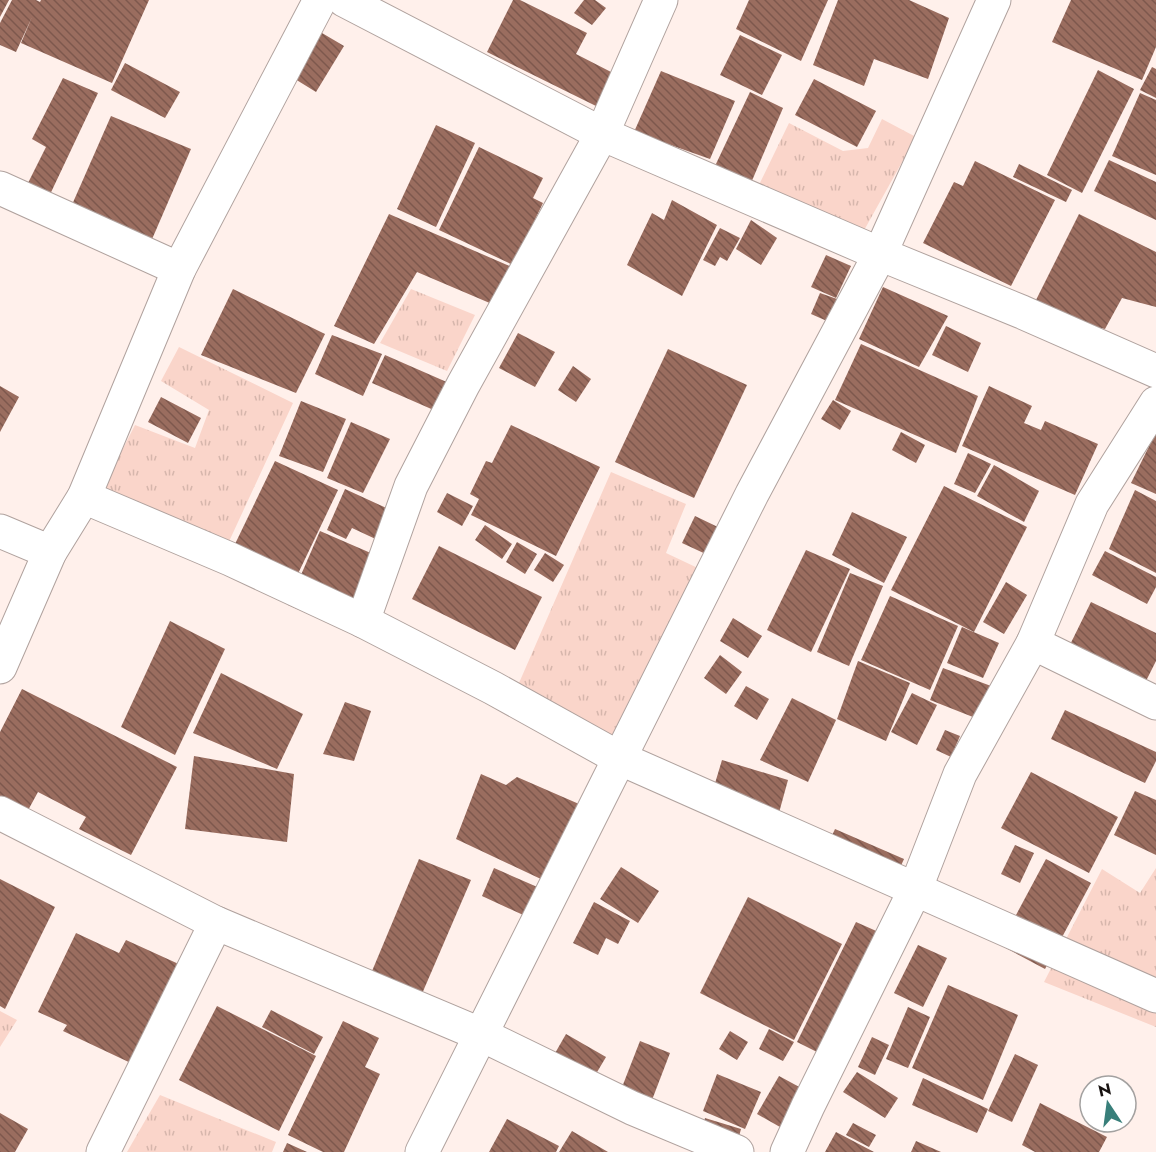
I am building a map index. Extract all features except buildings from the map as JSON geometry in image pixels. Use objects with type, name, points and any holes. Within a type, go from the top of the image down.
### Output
[{"type":"street","points":[[0,667],[50,552],[84,496],[179,270],[320,0]]},
{"type":"street","points":[[344,0],[602,134],[1156,371]]},
{"type":"street","points":[[363,621],[411,486],[463,385],[602,134],[661,0]]},
{"type":"street","points":[[422,1152],[752,494],[880,254],[994,0]]},
{"type":"street","points":[[0,188],[179,270]]},
{"type":"street","points":[[787,1152],[915,890],[960,774],[1033,644],[1092,504],[1156,403]]},
{"type":"street","points":[[84,496],[230,559],[363,621],[493,688],[619,758],[1156,996]]},
{"type":"street","points":[[0,531],[50,552]]},
{"type":"street","points":[[1033,644],[1156,703]]},
{"type":"street","points":[[0,813],[216,923],[482,1035],[632,1108],[737,1152]]},
{"type":"street","points":[[103,1152],[216,923]]},
{"type":"green space","points":[[882,119],[916,137],[862,234],[758,187],[789,123],[843,151],[868,148]]},
{"type":"green space","points":[[411,289],[475,315],[447,371],[380,343]]},
{"type":"green space","points":[[179,347],[293,403],[226,548],[103,488],[135,425],[195,448],[209,410],[161,381]]},
{"type":"green space","points":[[611,472],[686,504],[666,553],[702,570],[621,742],[521,688],[519,683]]},
{"type":"green space","points":[[1156,868],[1156,1027],[1044,982],[1102,869],[1140,893]]},
{"type":"green space","points":[[0,1011],[17,1020],[0,1047]]},
{"type":"green space","points":[[160,1095],[276,1142],[272,1152],[127,1152]]}]
